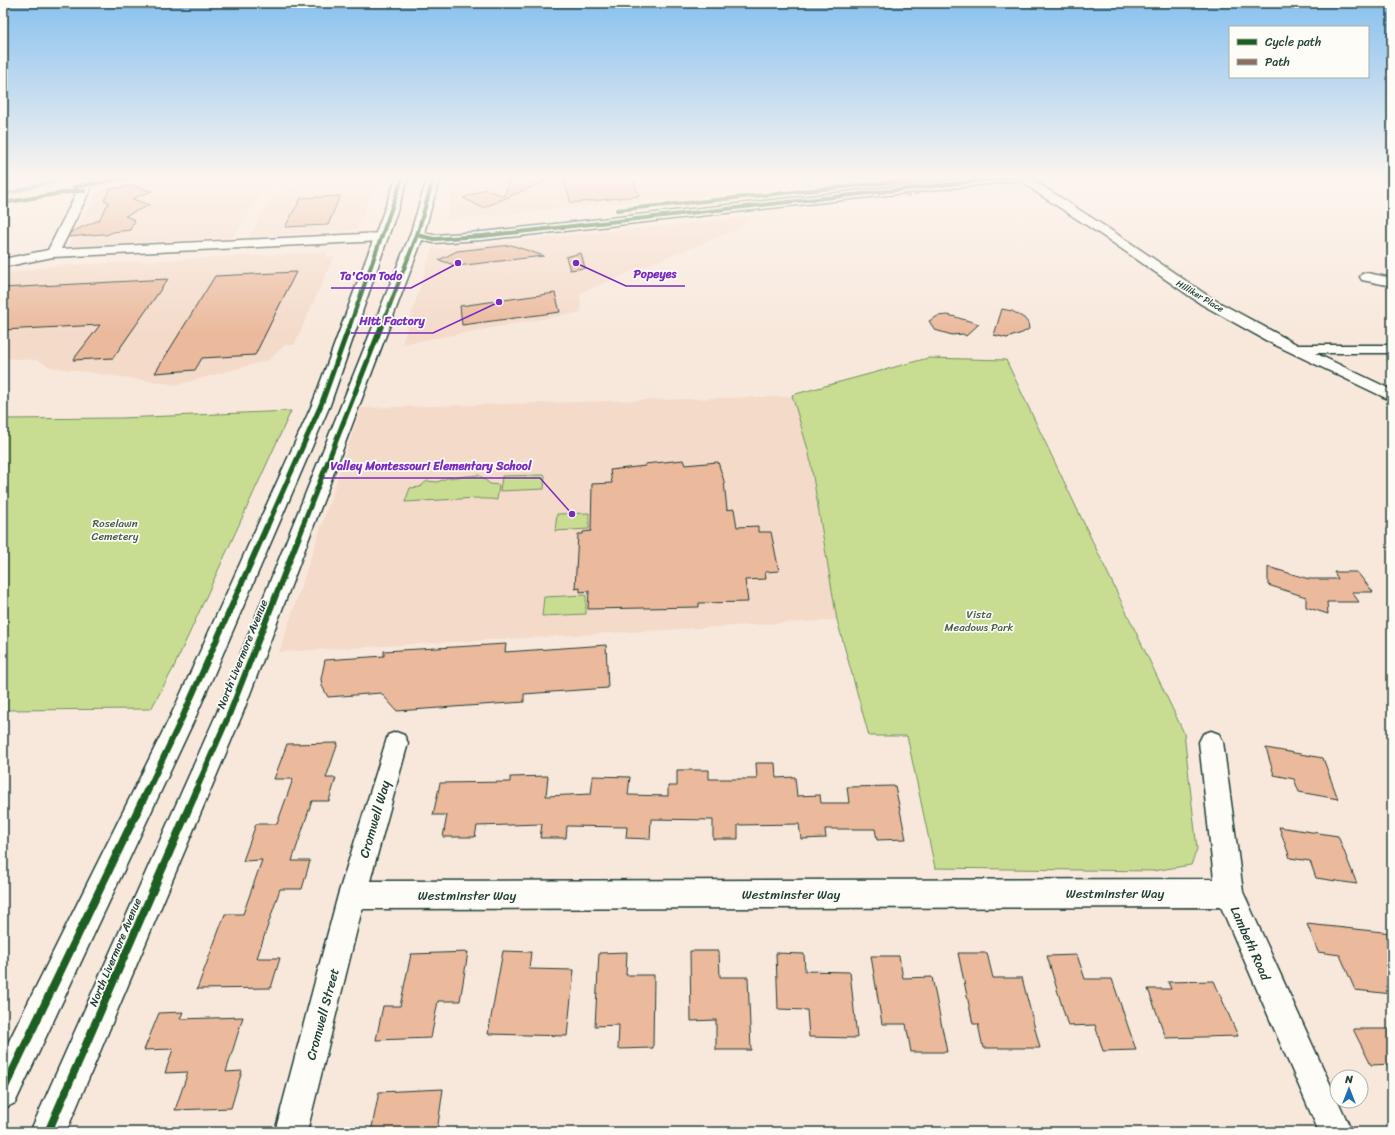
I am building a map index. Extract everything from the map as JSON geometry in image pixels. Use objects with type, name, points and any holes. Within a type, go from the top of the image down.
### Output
[{"type":"main road","name":"North Livermore Avenue","points":[[48,1132],[229,715],[399,236],[399,229]]},
{"type":"main road","name":"North Livermore Avenue","points":[[3,1090],[183,716],[321,404],[403,229]]},
{"type":"main road","points":[[399,236],[432,229]]},
{"type":"main road","points":[[399,236],[434,239],[482,236],[545,229]]},
{"type":"street","points":[[52,253],[64,229]]},
{"type":"street","name":"Hilliker Place","points":[[1099,229],[1113,237],[1166,276],[1207,302],[1295,349],[1392,396]]},
{"type":"street","points":[[3,263],[52,253],[399,236]]},
{"type":"street","points":[[1367,277],[1392,282]]},
{"type":"street","points":[[1295,349],[1392,349]]},
{"type":"street","name":"Lambeth Road","points":[[1211,742],[1229,893],[1336,1132]]},
{"type":"street","name":"Cromwell Way","points":[[352,895],[396,743]]},
{"type":"street","name":"Westminster Way","points":[[352,895],[1229,893]]},
{"type":"street","name":"Cromwell Street","points":[[291,1132],[352,895]]},
{"type":"shaded area","points":[[77,229],[238,229],[233,237],[68,247]]},
{"type":"shaded area","points":[[254,229],[357,229],[357,230],[249,237]]},
{"type":"shaded area","points":[[632,229],[738,229],[580,293],[581,312],[402,344],[432,249]]},
{"type":"shaded area","points":[[327,252],[325,257],[334,257],[294,345],[285,345],[269,360],[177,385],[51,367],[36,360],[3,358],[3,274],[51,266]]},
{"type":"shaded area","points":[[799,396],[837,620],[279,652],[361,408]]},
{"type":"green space","name":"Vista Meadows Park","points":[[928,358],[1006,360],[1184,733],[1197,849],[1191,865],[1153,871],[935,868],[907,736],[869,736],[837,620],[809,453],[792,395]]},
{"type":"green space","name":"Roselawn Cemetery","points":[[291,411],[173,669],[151,709],[3,710],[3,419],[121,418]]},
{"type":"green space","points":[[479,475],[490,484],[499,485],[497,500],[477,498],[405,502],[410,488],[420,487],[427,481],[437,482],[447,478]]},
{"type":"green space","points":[[545,475],[544,489],[500,491],[502,476]]},
{"type":"green space","points":[[589,513],[589,529],[555,531],[557,514]]},
{"type":"green space","points":[[586,595],[586,614],[542,616],[544,597]]},
{"type":"building","points":[[78,229],[131,229],[113,232],[106,235],[102,234],[68,237],[71,232]]},
{"type":"building","points":[[511,245],[544,256],[457,266],[439,260],[457,251]]},
{"type":"building","points":[[581,253],[585,268],[570,270],[566,257]]},
{"type":"building","points":[[296,272],[255,355],[202,358],[195,370],[155,373],[215,276]]},
{"type":"building","points":[[168,279],[113,358],[73,360],[100,325],[3,330],[3,288]]},
{"type":"building","points":[[555,293],[560,312],[462,325],[460,306]]},
{"type":"building","points":[[1002,309],[1012,311],[1024,318],[1028,323],[1029,329],[1007,338],[994,335]]},
{"type":"building","points":[[947,315],[979,324],[966,336],[963,334],[952,335],[935,330],[929,321],[938,316]]},
{"type":"building","points":[[683,460],[685,465],[718,462],[724,481],[727,510],[734,509],[737,527],[758,526],[758,532],[771,532],[779,571],[765,572],[766,579],[745,580],[748,602],[699,603],[699,607],[588,609],[589,591],[580,592],[580,588],[575,589],[578,534],[591,531],[592,484],[612,483],[610,470]]},
{"type":"building","points":[[1268,567],[1309,579],[1338,579],[1334,572],[1357,572],[1373,592],[1352,592],[1359,602],[1327,602],[1328,614],[1306,607],[1306,597],[1268,585]]},
{"type":"building","points":[[506,644],[505,652],[606,645],[608,688],[524,694],[524,702],[397,711],[381,693],[328,697],[322,686],[321,679],[325,660],[384,656],[384,651]]},
{"type":"building","points":[[338,743],[326,778],[336,778],[329,801],[312,801],[292,861],[310,861],[302,889],[280,889],[257,958],[280,958],[271,988],[197,989],[225,914],[243,914],[262,860],[243,861],[256,824],[277,824],[293,779],[274,779],[287,744]]},
{"type":"building","points":[[1266,748],[1323,758],[1338,799],[1299,792],[1294,779],[1274,775]]},
{"type":"building","points":[[756,763],[775,763],[776,778],[795,777],[797,796],[820,795],[821,803],[849,803],[847,787],[895,786],[906,839],[877,840],[875,829],[825,829],[826,838],[801,839],[799,824],[738,825],[738,839],[713,839],[713,820],[651,819],[650,839],[626,838],[627,827],[567,826],[566,838],[540,838],[542,824],[477,826],[475,837],[443,837],[447,815],[433,815],[440,783],[510,782],[510,777],[548,776],[546,796],[591,794],[593,776],[630,777],[628,795],[668,796],[668,786],[677,786],[677,770],[709,770],[709,779],[757,779]]},
{"type":"building","points":[[1279,827],[1338,836],[1357,884],[1316,878],[1310,861],[1290,858]]},
{"type":"building","points":[[1307,924],[1392,933],[1392,994],[1355,990],[1340,955],[1318,952]]},
{"type":"building","points":[[503,951],[531,952],[529,969],[574,970],[567,1036],[488,1034]]},
{"type":"building","points":[[690,951],[719,951],[720,977],[748,977],[751,1050],[716,1050],[716,1020],[691,1021]]},
{"type":"building","points":[[468,952],[460,1001],[438,1001],[431,1038],[376,1040],[383,1006],[400,1006],[411,954]]},
{"type":"building","points":[[627,952],[626,975],[654,975],[653,1048],[618,1049],[619,1025],[595,1026],[599,953]]},
{"type":"building","points":[[776,953],[804,954],[805,971],[850,972],[857,1038],[809,1037],[807,1010],[778,1009]]},
{"type":"building","points":[[958,953],[987,953],[993,978],[1022,978],[1040,1048],[983,1048],[978,1024],[973,1024]]},
{"type":"building","points":[[1077,955],[1085,979],[1112,979],[1136,1050],[1103,1051],[1095,1025],[1068,1026],[1047,956]]},
{"type":"building","points":[[871,956],[899,956],[903,978],[932,977],[947,1052],[911,1052],[906,1024],[882,1024]]},
{"type":"building","points":[[1214,981],[1238,1036],[1166,1038],[1148,989],[1171,989],[1168,982]]},
{"type":"building","points":[[183,1012],[180,1019],[243,1017],[226,1072],[242,1071],[231,1108],[175,1110],[188,1072],[165,1073],[173,1049],[144,1050],[159,1013]]},
{"type":"building","points":[[1353,1029],[1392,1029],[1392,1064],[1371,1065]]},
{"type":"building","points":[[443,1089],[437,1132],[371,1132],[379,1092]]},
{"type":"cycle path","points":[[3,1091],[183,716],[321,405],[384,229]]},
{"type":"cycle path","points":[[48,1132],[229,715],[419,229]]},
{"type":"cycle path","points":[[417,235],[434,239],[482,236],[546,229]]},
{"type":"place","name":"Ta'Con Todo","points":[[458,263]]},
{"type":"place","name":"Popeyes","points":[[576,263]]},
{"type":"place","name":"Hitt Factory","points":[[499,302]]},
{"type":"place","name":"Valley Montessouri Elementary School","points":[[572,514]]}]
